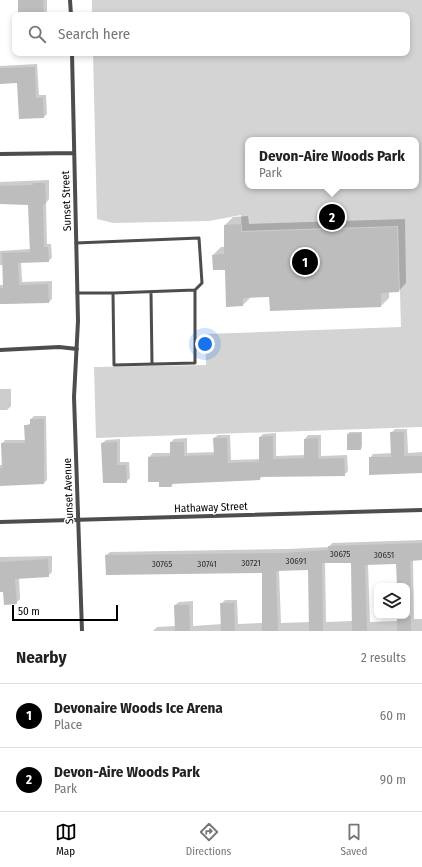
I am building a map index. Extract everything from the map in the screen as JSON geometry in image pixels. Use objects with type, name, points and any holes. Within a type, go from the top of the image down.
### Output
[{"type":"street","points":[[70,0],[71,12]]},
{"type":"street","name":"Sunset Street","points":[[72,56],[78,350]]},
{"type":"street","points":[[0,154],[74,154]]},
{"type":"street","points":[[0,350],[59,347],[78,350]]},
{"type":"street","name":"Sunset Avenue","points":[[78,350],[74,397],[82,631]]},
{"type":"street","name":"Hathaway Street","points":[[0,522],[422,510]]},
{"type":"lane","points":[[76,243],[199,238],[202,283],[195,290],[77,293]]},
{"type":"lane","points":[[113,293],[114,365],[195,363],[195,290]]},
{"type":"lane","points":[[151,292],[152,364]]},
{"type":"shaded area","points":[[92,0],[422,0],[422,427],[96,438],[94,367],[206,365],[205,334],[401,327],[398,226],[242,231],[241,215],[209,221],[113,223],[97,219],[93,56],[410,56],[410,12],[92,12]]},
{"type":"building","points":[[18,0],[43,0],[44,12],[18,12]]},
{"type":"building","points":[[35,67],[36,98],[43,98],[44,118],[19,119],[17,83],[0,84],[0,68]]},
{"type":"building","points":[[33,183],[45,183],[46,204],[43,204],[44,247],[48,247],[49,262],[18,263],[19,285],[48,284],[49,303],[0,304],[0,288],[3,288],[2,253],[30,252],[28,205],[0,204],[0,186],[33,185]]},
{"type":"building","points":[[241,224],[241,232],[397,227],[399,292],[381,293],[381,307],[270,311],[269,297],[243,298],[243,306],[226,307],[225,270],[213,270],[212,255],[224,254],[224,225]]},
{"type":"building","points":[[30,419],[44,419],[44,484],[0,486],[0,468],[2,468],[1,443],[25,443],[24,425],[30,425]]},
{"type":"building","points":[[390,432],[404,432],[404,456],[422,456],[422,473],[369,475],[369,457],[391,457]]},
{"type":"building","points":[[361,433],[361,450],[347,450],[347,434]]},
{"type":"building","points":[[273,436],[273,459],[304,458],[304,439],[318,438],[318,459],[344,458],[345,476],[260,477],[260,480],[171,484],[172,487],[159,487],[159,482],[148,482],[148,457],[170,456],[170,442],[184,442],[184,456],[214,455],[213,438],[227,438],[228,463],[259,462],[259,437]]},
{"type":"building","points":[[117,442],[117,465],[126,465],[127,483],[103,483],[101,443]]},
{"type":"building","points":[[422,543],[422,560],[410,561],[411,586],[410,583],[397,583],[396,564],[365,565],[367,631],[352,631],[351,563],[322,563],[323,631],[309,631],[308,570],[276,571],[278,631],[262,631],[262,573],[106,575],[105,555],[284,553],[328,550],[328,546]]},
{"type":"building","points":[[48,559],[49,577],[15,579],[17,604],[4,605],[3,592],[0,592],[0,562]]},
{"type":"building","points":[[220,603],[234,603],[235,631],[221,631]]},
{"type":"building","points":[[174,605],[189,605],[190,631],[175,631]]},
{"type":"building","points":[[411,616],[411,631],[397,631],[397,619],[410,619]]},
{"type":"place","name":"Devon-Aire Woods Park","points":[[332,217]]},
{"type":"place","name":"Devonaire Woods Ice Arena","points":[[305,262]]}]
